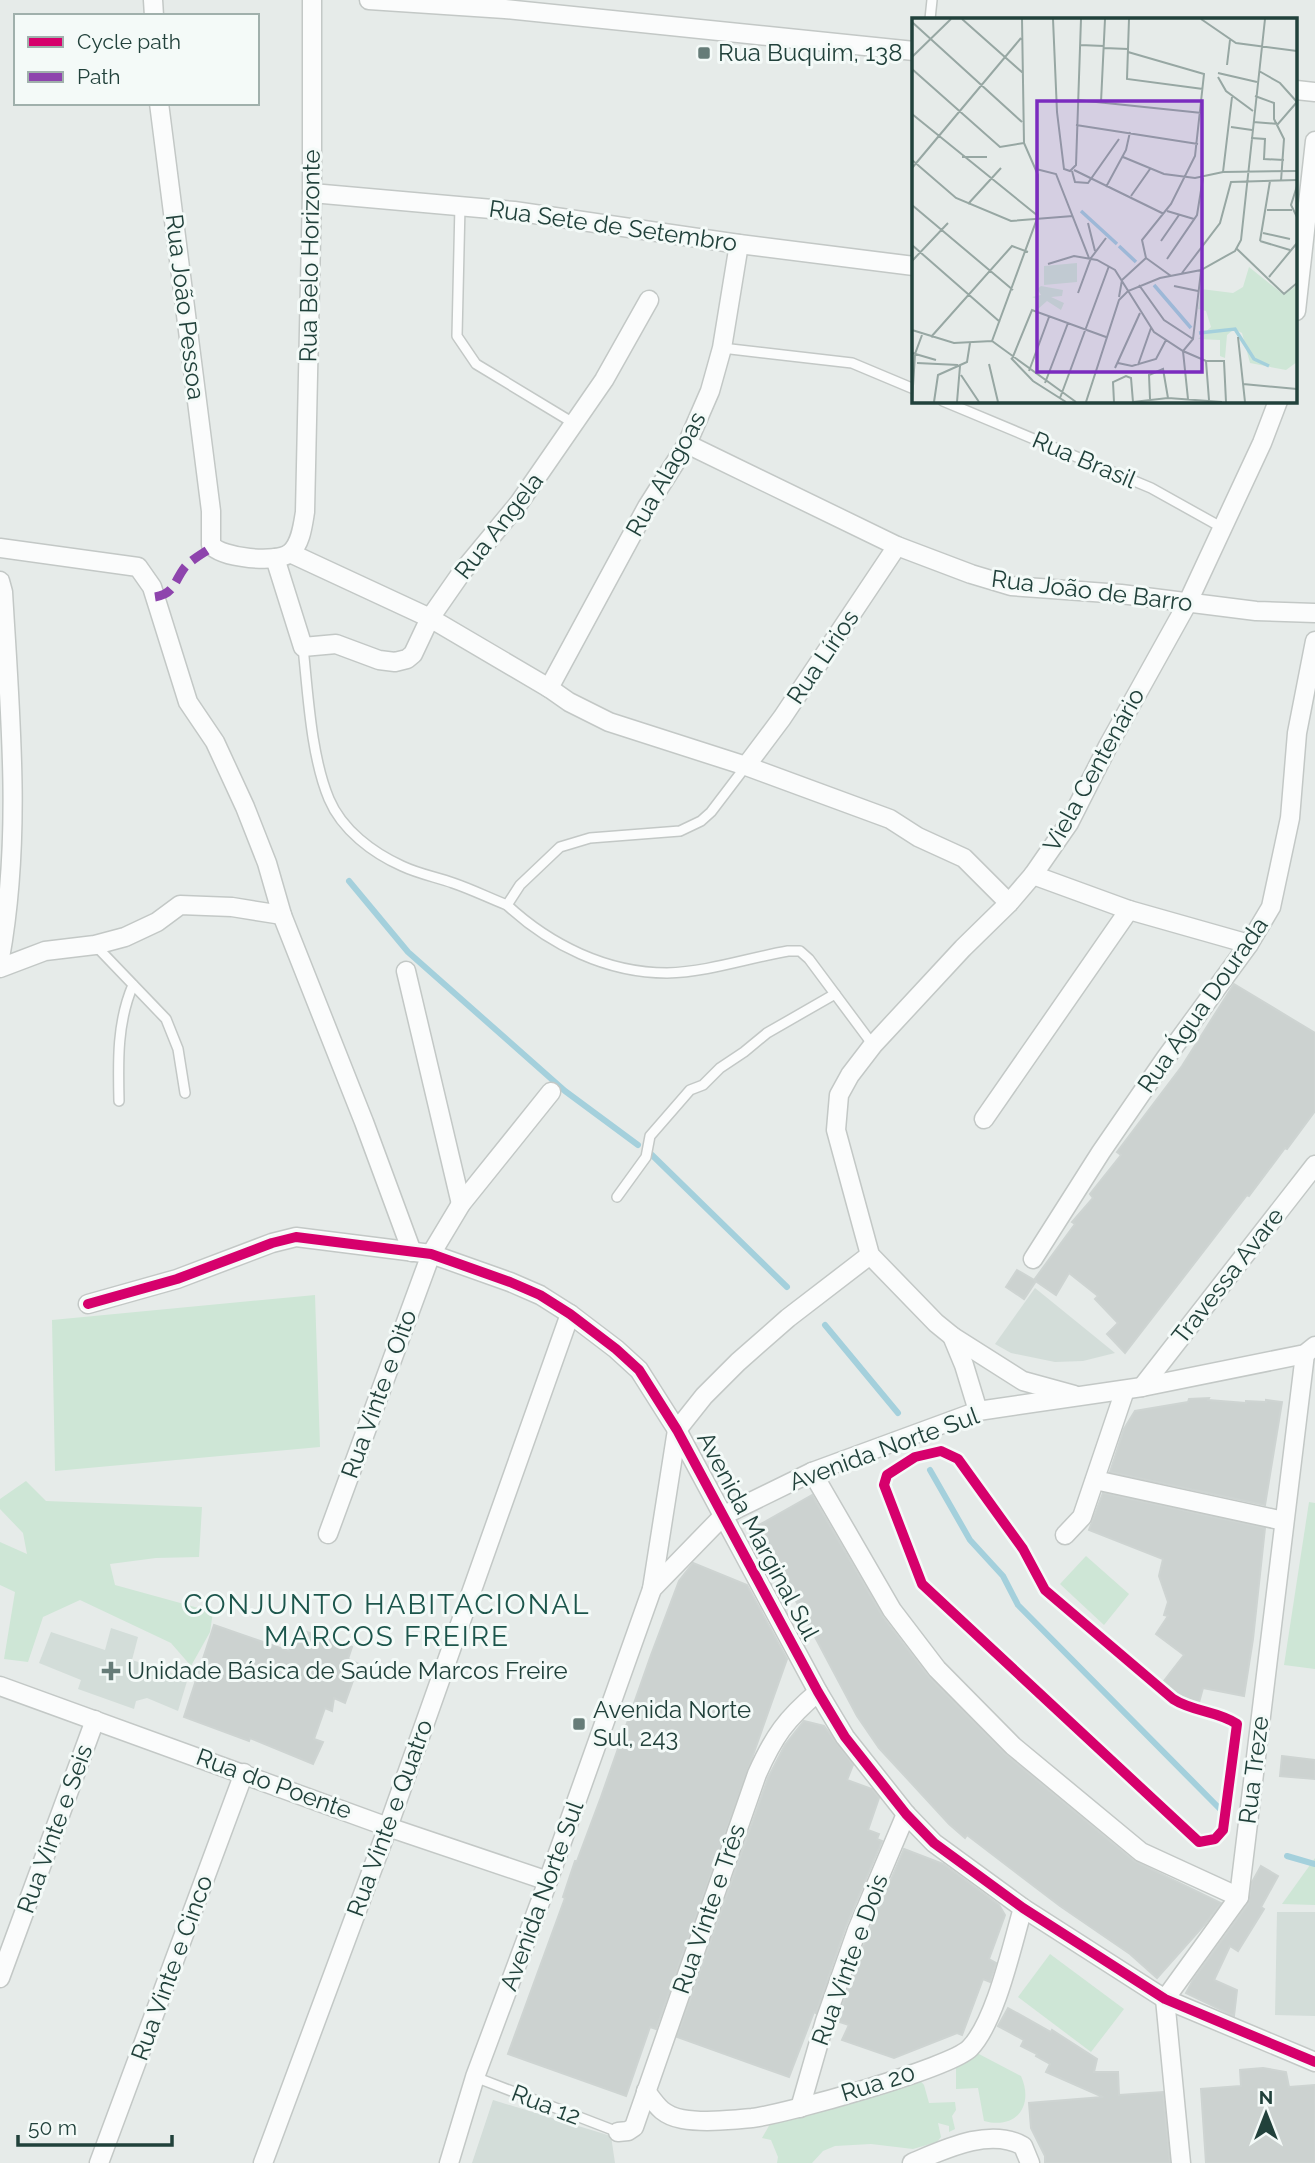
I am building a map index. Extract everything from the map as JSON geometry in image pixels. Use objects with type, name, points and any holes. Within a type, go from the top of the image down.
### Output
[{"type":"street","name":"Rua Belo Horizonte","points":[[282,556],[302,529],[305,512],[312,192],[312,0]]},
{"type":"street","points":[[369,0],[506,5],[912,51]]},
{"type":"street","name":"Rua João Pessoa","points":[[159,105],[211,511],[211,545],[214,549],[242,557],[282,556]]},
{"type":"street","points":[[1298,293],[1315,141]]},
{"type":"street","name":"Rua Sete de Setembro","points":[[312,192],[514,211],[912,266]]},
{"type":"street","name":"Rua Alagoas","points":[[550,688],[647,507],[687,444],[710,391],[723,348],[739,244]]},
{"type":"street","name":"Rua Angela","points":[[303,647],[336,644],[379,660],[401,661],[413,654],[430,618],[462,572],[519,503],[575,424],[604,380],[649,300]]},
{"type":"street","name":"Viela Centenário","points":[[870,1255],[836,1130],[839,1095],[850,1075],[873,1045],[1009,903],[1033,875],[1069,823],[1108,746],[1187,604],[1262,443],[1278,402]]},
{"type":"street","name":"Rua João de Barro","points":[[687,444],[897,546],[971,574],[1012,586],[1121,594],[1256,611],[1315,613]]},
{"type":"street","name":"Rua Lírios","points":[[746,766],[782,718],[897,546]]},
{"type":"street","points":[[0,548],[138,568],[152,587],[188,702],[215,742],[245,807],[267,863],[282,915],[364,1122],[411,1252]]},
{"type":"street","points":[[282,556],[430,618],[550,688],[569,702],[609,722],[746,766],[901,825],[918,837],[964,858],[1009,903]]},
{"type":"street","points":[[282,556],[303,647]]},
{"type":"street","points":[[0,581],[3,592],[14,778],[0,958]]},
{"type":"street","name":"Rua Água Dourada","points":[[1032,1259],[1108,1141],[1249,944],[1271,907],[1290,818],[1297,733],[1315,641]]},
{"type":"street","points":[[1033,875],[1129,910],[1249,944]]},
{"type":"street","points":[[0,968],[45,951],[94,945],[125,937],[157,922],[180,905],[232,907],[282,915]]},
{"type":"street","points":[[985,1119],[1129,910]]},
{"type":"street","points":[[407,971],[461,1204]]},
{"type":"street","name":"Rua Vinte e Oito","points":[[328,1534],[431,1254],[461,1204],[551,1092]]},
{"type":"street","name":"Travessa Avare","points":[[1065,1535],[1082,1517],[1133,1389],[1315,1165]]},
{"type":"street","name":"Avenida Marginal Sul","points":[[88,1304],[177,1279],[272,1243],[296,1237],[431,1254],[510,1282],[540,1296],[616,1349],[639,1370],[677,1430],[845,1737],[906,1814],[934,1843],[1023,1908],[1165,1999],[1315,2062]]},
{"type":"street","points":[[870,1255],[952,1336],[1023,1381],[1078,1397]]},
{"type":"street","name":"Avenida Norte Sul","points":[[449,2163],[475,2077],[652,1589],[677,1430],[704,1396],[738,1362],[788,1318],[870,1255]]},
{"type":"street","name":"Rua Vinte e Quatro","points":[[263,2163],[388,1827],[569,1314]]},
{"type":"street","points":[[952,1336],[978,1411]]},
{"type":"street","name":"Avenida Norte Sul","points":[[652,1589],[724,1515],[812,1472],[978,1411],[1133,1389],[1310,1350]]},
{"type":"street","name":"Rua Treze","points":[[1165,1999],[1239,1898],[1284,1521],[1310,1350]]},
{"type":"street","points":[[812,1472],[892,1610],[937,1669],[1013,1746],[1141,1852],[1239,1898]]},
{"type":"street","points":[[1095,1480],[1284,1521]]},
{"type":"street","name":"Rua do Poente","points":[[0,1686],[388,1827],[548,1881]]},
{"type":"street","name":"Rua Vinte e Três","points":[[618,2132],[634,2127],[757,1774],[771,1743],[782,1726],[818,1692]]},
{"type":"street","name":"Rua Vinte e Seis","points":[[0,1978],[95,1720]]},
{"type":"street","name":"Rua Vinte e Cinco","points":[[99,2163],[244,1773]]},
{"type":"street","name":"Rua Vinte e Dois","points":[[800,2108],[825,2021],[857,1930],[906,1814]]},
{"type":"street","name":"Rua 20","points":[[646,2091],[662,2112],[681,2119],[701,2121],[753,2118],[800,2108],[946,2062],[969,2049],[982,2031],[994,2002],[1023,1908]]},
{"type":"street","points":[[1165,1999],[1181,2163]]},
{"type":"street","points":[[912,2163],[957,2145],[1001,2138],[1013,2140],[1023,2146],[1030,2163]]},
{"type":"lane","points":[[930,18],[932,0]]},
{"type":"lane","points":[[460,205],[457,336],[476,364],[575,424]]},
{"type":"lane","points":[[723,348],[852,363],[912,388]]},
{"type":"lane","name":"Rua Brasil","points":[[945,402],[1151,488],[1221,527]]},
{"type":"lane","points":[[303,647],[319,764],[330,800],[346,825],[372,850],[420,874],[454,883],[507,905],[550,939],[592,959],[635,971],[668,973],[706,969],[779,952],[800,951],[809,959],[873,1045]]},
{"type":"lane","points":[[507,905],[520,885],[560,847],[590,838],[680,831],[701,821],[746,766]]},
{"type":"lane","points":[[94,945],[166,1019],[173,1032],[185,1093]]},
{"type":"lane","points":[[119,1101],[118,1063],[123,1008],[133,985]]},
{"type":"lane","points":[[617,1197],[646,1157],[650,1136],[690,1090],[703,1085],[720,1068],[767,1032],[835,994]]},
{"type":"lane","name":"Rua 12","points":[[475,2077],[618,2132]]},
{"type":"shaded area","points":[[1035,1288],[1115,1353],[1083,1361],[1055,1362],[1011,1353],[995,1344]]},
{"type":"shaded area","name":"Unidade Básica de Saúde Marcos Freire","points":[[111,1628],[138,1637],[132,1660],[188,1678],[178,1711],[147,1698],[136,1701],[134,1709],[78,1689],[81,1680],[39,1663],[51,1632],[105,1650]]},
{"type":"shaded area","points":[[1277,1912],[1315,1912],[1315,2016],[1275,2015]]},
{"type":"shaded area","points":[[493,2100],[611,2136],[615,2163],[472,2163]]},
{"type":"green space","points":[[315,1295],[320,1447],[55,1471],[52,1320]]},
{"type":"green space","points":[[26,1481],[46,1501],[202,1507],[199,1557],[156,1558],[110,1564],[115,1585],[213,1612],[210,1632],[191,1666],[171,1643],[80,1600],[43,1617],[28,1662],[4,1659],[15,1592],[0,1585],[0,1542],[27,1554],[23,1533],[0,1509],[0,1499]]},
{"type":"green space","points":[[1309,1502],[1315,1503],[1315,1669],[1284,1665]]},
{"type":"green space","points":[[1086,1556],[1129,1594],[1104,1625],[1060,1584]]},
{"type":"green space","points":[[1315,1858],[1315,1905],[1282,1904]]},
{"type":"green space","points":[[1050,1954],[1124,2009],[1091,2052],[1018,1997]]},
{"type":"green space","points":[[977,2053],[1021,2076],[1024,2105],[1020,2113],[1006,2122],[984,2121],[978,2088],[956,2089],[956,2065]]},
{"type":"green space","points":[[917,2077],[924,2085],[929,2103],[955,2102],[956,2110],[952,2116],[955,2129],[949,2132],[949,2126],[938,2123],[941,2137],[937,2142],[913,2149],[871,2144],[835,2146],[823,2151],[812,2163],[777,2163],[778,2157],[771,2140],[762,2138],[770,2124],[782,2117],[856,2098],[883,2095],[902,2079]]},
{"type":"building","points":[[1234,984],[1315,1033],[1315,1111],[1125,1353],[1107,1334],[1118,1323],[1095,1299],[1098,1296],[1069,1273],[1056,1295],[1034,1280],[1075,1224],[1072,1222],[1093,1198],[1090,1194],[1121,1155],[1117,1152],[1182,1066]]},
{"type":"building","points":[[1017,1270],[1036,1281],[1024,1299],[1006,1287]]},
{"type":"building","points":[[1209,1398],[1208,1400],[1246,1403],[1266,1400],[1282,1402],[1265,1505],[1110,1472],[1124,1429],[1135,1411],[1188,1402],[1189,1399]]},
{"type":"building","points":[[1103,1493],[1265,1528],[1244,1696],[1203,1688],[1198,1706],[1180,1698],[1164,1681],[1184,1655],[1156,1634],[1168,1616],[1164,1615],[1168,1602],[1159,1576],[1163,1559],[1089,1530]]},
{"type":"building","points":[[812,1495],[883,1617],[929,1677],[1005,1754],[1134,1861],[1221,1903],[1157,1978],[1130,1954],[1060,1906],[967,1835],[965,1838],[879,1748],[857,1716],[759,1525]]},
{"type":"building","points":[[693,1563],[747,1585],[787,1659],[656,2029],[650,2027],[626,2096],[508,2054],[651,1655],[679,1581]]},
{"type":"building","points":[[214,1625],[289,1651],[298,1629],[352,1647],[348,1659],[359,1664],[345,1703],[334,1698],[332,1711],[325,1708],[314,1739],[323,1742],[313,1764],[250,1738],[249,1741],[184,1717]]},
{"type":"building","points":[[804,1721],[824,1726],[853,1765],[847,1780],[872,1789],[879,1798],[868,1830],[879,1834],[877,1839],[882,1841],[846,1926],[816,2013],[814,2012],[789,2077],[677,2037],[768,1778],[785,1745]]},
{"type":"building","points":[[1282,1756],[1315,1760],[1315,1779],[1280,1776]]},
{"type":"building","points":[[904,1849],[943,1864],[999,1905],[1005,1915],[989,1959],[996,1963],[990,1982],[983,1979],[962,2035],[957,2033],[894,2058],[842,2040],[849,2025],[837,2021],[868,1934]]},
{"type":"building","points":[[1261,1866],[1278,1876],[1261,1907],[1264,1909],[1238,1951],[1230,1946],[1214,1980],[1237,1990],[1234,2016],[1186,1993],[1248,1904],[1252,1882]]},
{"type":"building","points":[[1008,2008],[1051,2032],[1052,2030],[1097,2059],[1094,2072],[1118,2072],[1119,2095],[1163,2092],[1170,2163],[1045,2163],[1045,2156],[1031,2128],[1029,2103],[1103,2097],[1046,2072],[1050,2064],[1021,2046],[1024,2040],[998,2026]]},
{"type":"building","points":[[1263,2068],[1286,2072],[1289,2087],[1315,2085],[1315,2163],[1206,2163],[1201,2089],[1241,2086],[1240,2070]]},
{"type":"waterway","points":[[349,881],[408,952],[565,1091],[638,1145]]},
{"type":"waterway","points":[[652,1155],[787,1287]]},
{"type":"waterway","points":[[825,1325],[898,1413]]},
{"type":"waterway","points":[[930,1470],[970,1540],[1003,1576],[1018,1605],[1223,1812]]},
{"type":"waterway","points":[[1287,1856],[1315,1864]]},
{"type":"marked path","points":[[155,597],[167,593],[185,567],[212,547]]},
{"type":"cycle path","points":[[88,1304],[177,1279],[272,1243],[296,1237],[431,1254],[540,1295],[570,1314],[639,1370],[677,1430],[845,1737],[906,1814],[934,1843],[1023,1908],[1165,1999],[1315,2062]]},
{"type":"cycle path","points":[[941,1451],[958,1459],[1023,1549],[1045,1590],[1173,1699],[1237,1724],[1223,1830],[1215,1839],[1199,1842],[922,1584],[884,1485],[887,1475],[915,1457],[941,1451]]},
{"type":"place","name":"Rua Buquim, 138","points":[[704,53]]},
{"type":"place","name":"Unidade Básica de Saúde Marcos Freire","points":[[111,1671]]},
{"type":"place","name":"Avenida Norte Sul, 243","points":[[579,1724]]},
{"type":"district","name":"CONJUNTO HABITACIONAL MARCOS FREIRE","points":[[387,1620]]}]
